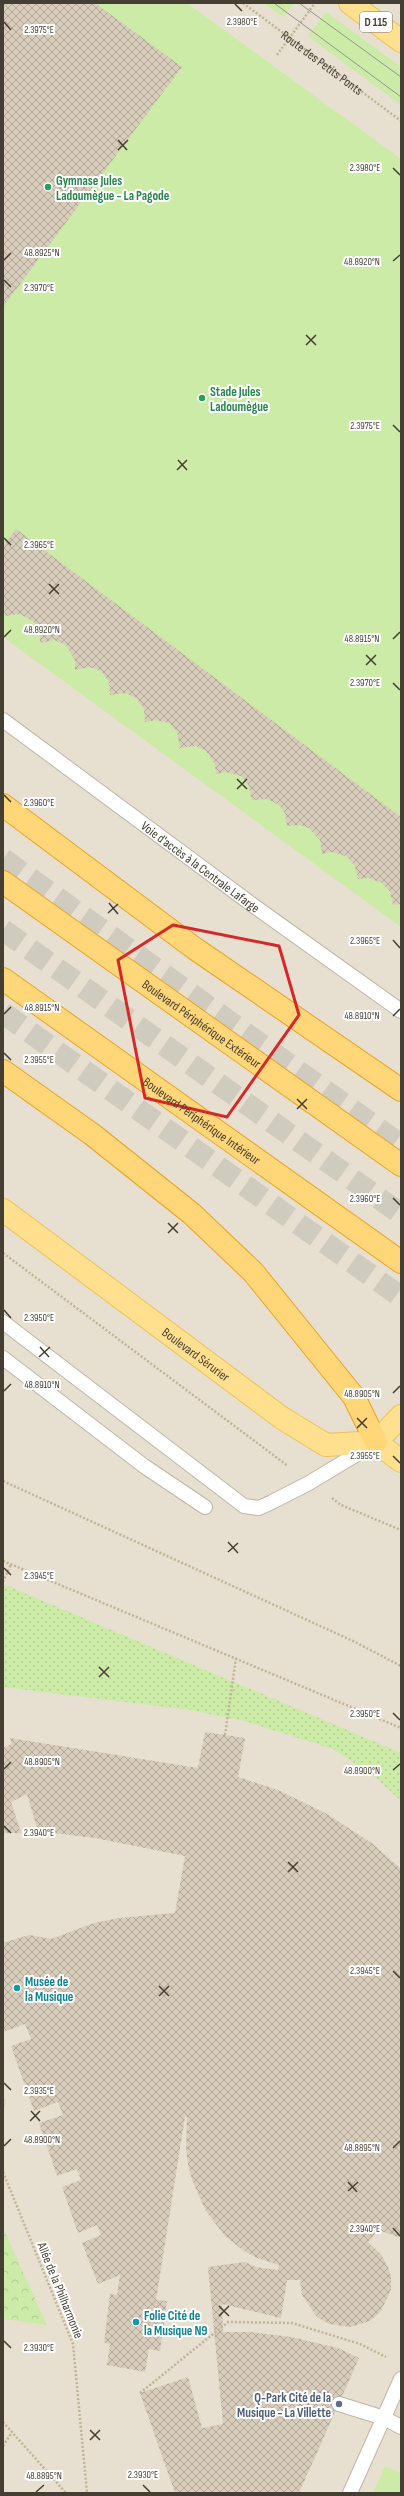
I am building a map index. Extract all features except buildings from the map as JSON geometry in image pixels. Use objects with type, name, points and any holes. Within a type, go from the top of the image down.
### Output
[{"type":"highway","points":[[3,805],[194,948],[401,1090]]},
{"type":"highway","name":"Boulevard Périphérique Extérieur","points":[[3,882],[401,1165]]},
{"type":"highway","name":"Boulevard Périphérique Intérieur","points":[[3,979],[401,1262]]},
{"type":"highway","points":[[3,1071],[93,1135],[192,1214],[253,1272],[354,1397],[376,1442]]},
{"type":"main road","name":"D 115","points":[[350,3],[401,41]]},
{"type":"main road","name":"Boulevard Sérurier","points":[[3,1210],[301,1429],[326,1445],[376,1442]]},
{"type":"main road","points":[[401,1416],[376,1442],[401,1461]]},
{"type":"lane","name":"Voie d'accès à la Centrale Lafarge","points":[[3,720],[247,901],[401,1011]]},
{"type":"lane","points":[[3,1322],[244,1506],[259,1508],[272,1502],[309,1483],[376,1442]]},
{"type":"lane","points":[[3,1358],[144,1466],[205,1507]]},
{"type":"lane","points":[[350,2493],[401,2379]]},
{"type":"lane","points":[[339,2404],[384,2418],[401,2427]]},
{"type":"path","name":"Route des Petits Ponts","points":[[243,3],[289,39],[401,121]]},
{"type":"path","points":[[277,55],[315,3]]},
{"type":"path","points":[[3,1253],[283,1462]]},
{"type":"path","points":[[3,1481],[353,1641],[401,1666]]},
{"type":"path","points":[[338,1502],[401,1530]]},
{"type":"path","points":[[3,1561],[401,1728]]},
{"type":"path","points":[[3,1582],[11,1564]]},
{"type":"path","points":[[225,1735],[236,1658]]},
{"type":"path","name":"Allée de la Philharmonie","points":[[3,2172],[73,2344],[87,2493]]},
{"type":"path","points":[[140,2393],[228,2322],[292,2323],[360,2344],[386,2357]]},
{"type":"path","points":[[3,2422],[66,2493]]},
{"type":"path","points":[[3,2446],[12,2432]]},
{"type":"highlighted area","points":[[173,925],[279,946],[299,1015],[227,1117],[145,1098],[118,960]]},
{"type":"shaded area","points":[[3,3],[401,3],[401,2493],[3,2493]]},
{"type":"green space","name":"Stade Jules Ladoumègue","points":[[3,3],[187,3],[401,159],[401,927],[3,637]]},
{"type":"green space","points":[[263,3],[294,3],[283,17]]},
{"type":"green space","points":[[326,12],[401,67],[401,105],[308,36]]},
{"type":"green space","points":[[3,1584],[401,1753],[401,1797],[399,1799],[373,1775],[333,1749],[248,1722],[191,1710],[3,1687]]},
{"type":"green space","points":[[3,2228],[47,2325],[3,2319]]},
{"type":"green space","points":[[385,2466],[401,2473],[400,2493],[373,2493]]},
{"type":"tunnel","points":[[3,859],[401,1145]]},
{"type":"tunnel","points":[[3,930],[401,1214]]},
{"type":"tunnel","points":[[3,1013],[401,1297]]},
{"type":"tram line","points":[[274,3],[401,97]]},
{"type":"tram line","points":[[299,3],[401,77]]},
{"type":"place","name":"Gymnase Jules Ladoumègue - La Pagode","points":[[48,187]]},
{"type":"place","name":"Stade Jules Ladoumègue","points":[[202,398]]},
{"type":"place","name":"Musée de la Musique","points":[[17,1988]]},
{"type":"place","name":"Folie Cité de la Musique N9","points":[[136,2322]]},
{"type":"place","name":"Q-Park Cité de la Musique - La Villette","points":[[339,2404]]}]
